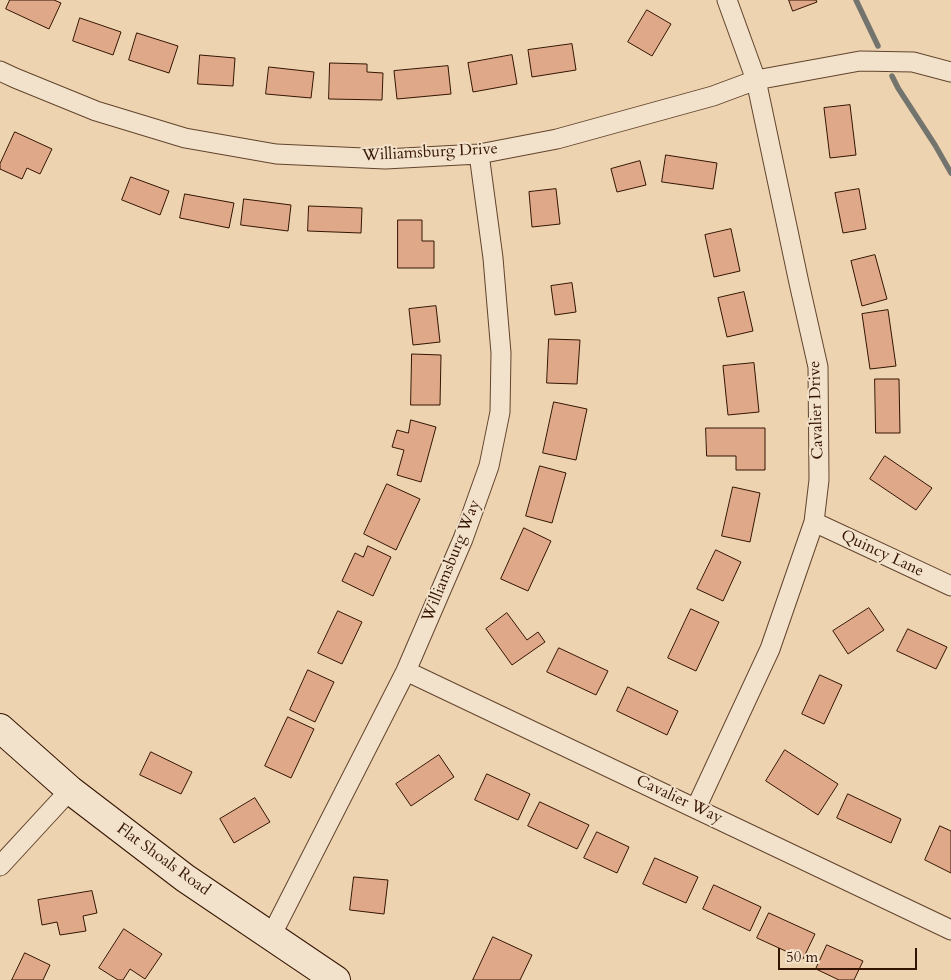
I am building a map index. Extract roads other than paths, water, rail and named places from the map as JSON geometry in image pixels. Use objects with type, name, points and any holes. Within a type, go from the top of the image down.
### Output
[{"type":"main road","name":"Flat Shoals Road","points":[[0,728],[70,790],[185,878],[336,980]]},
{"type":"street","name":"Cavalier Drive","points":[[696,808],[770,649],[814,522],[819,480],[818,367],[756,80],[727,0]]},
{"type":"street","name":"Williamsburg Drive","points":[[0,71],[96,111],[185,138],[276,154],[385,159],[479,154],[557,139],[713,96],[756,80],[860,61],[913,62],[951,72]]},
{"type":"street","name":"Williamsburg Way","points":[[271,936],[406,671],[463,539],[488,466],[500,412],[501,353],[493,258],[479,154]]},
{"type":"street","name":"Quincy Lane","points":[[814,522],[951,586]]},
{"type":"street","name":"Cavalier Way","points":[[406,671],[951,930]]},
{"type":"street","points":[[0,866],[70,790]]},
{"type":"waterway","points":[[856,0],[878,46]]},
{"type":"waterway","points":[[892,76],[951,173]]}]
